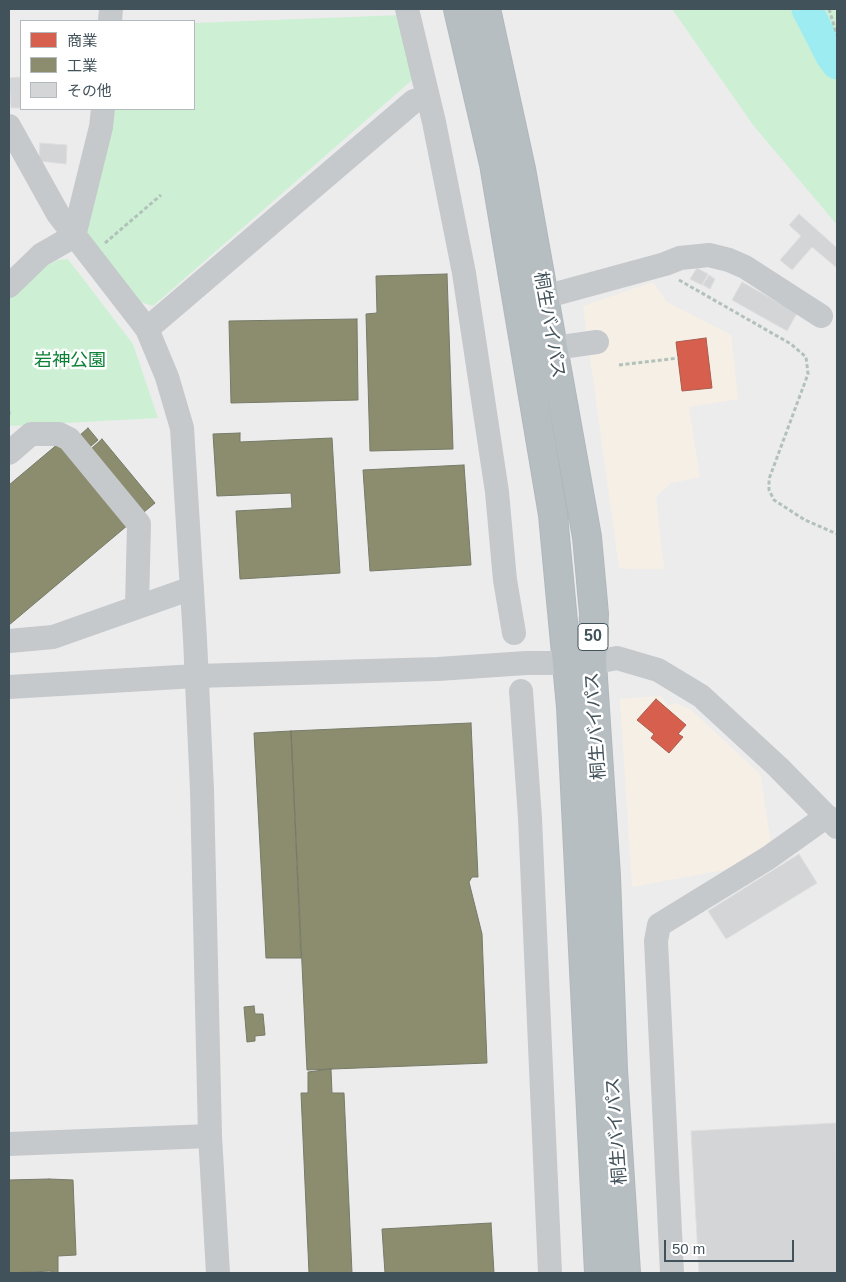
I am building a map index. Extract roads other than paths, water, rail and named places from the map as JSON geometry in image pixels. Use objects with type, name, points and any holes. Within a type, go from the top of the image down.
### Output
[{"type":"highway","name":"桐生バイパス","points":[[458,9],[494,164],[579,662],[606,876],[613,1070],[626,1273]]},
{"type":"highway","name":"桐生バイパス","points":[[486,9],[521,169],[554,348],[587,538],[594,614],[579,662],[571,707],[599,1273]]},
{"type":"street","points":[[407,9],[428,97],[464,273],[496,482],[505,580],[514,633]]},
{"type":"street","points":[[147,329],[414,101],[428,97]]},
{"type":"street","points":[[9,286],[41,255],[74,236],[101,128],[103,110]]},
{"type":"street","points":[[9,126],[58,214],[147,329],[167,377],[182,428],[202,790],[210,1136],[218,1273]]},
{"type":"street","points":[[544,297],[665,264],[680,258],[709,255],[729,260],[821,316]]},
{"type":"street","points":[[554,348],[597,342]]},
{"type":"street","points":[[9,453],[20,435],[59,434],[69,439],[139,524],[137,607]]},
{"type":"street","points":[[9,641],[53,637],[192,588]]},
{"type":"street","points":[[9,687],[196,676],[579,662],[617,658],[658,670],[682,683],[721,712],[832,822],[768,858],[659,925],[656,941],[672,1273]]},
{"type":"street","points":[[521,690],[530,818],[550,1273]]},
{"type":"street","points":[[9,1144],[210,1136]]},
{"type":"waterway","points":[[807,9],[837,64]]},
{"type":"park label","name":"岩神公園","points":[[70,361]]}]
